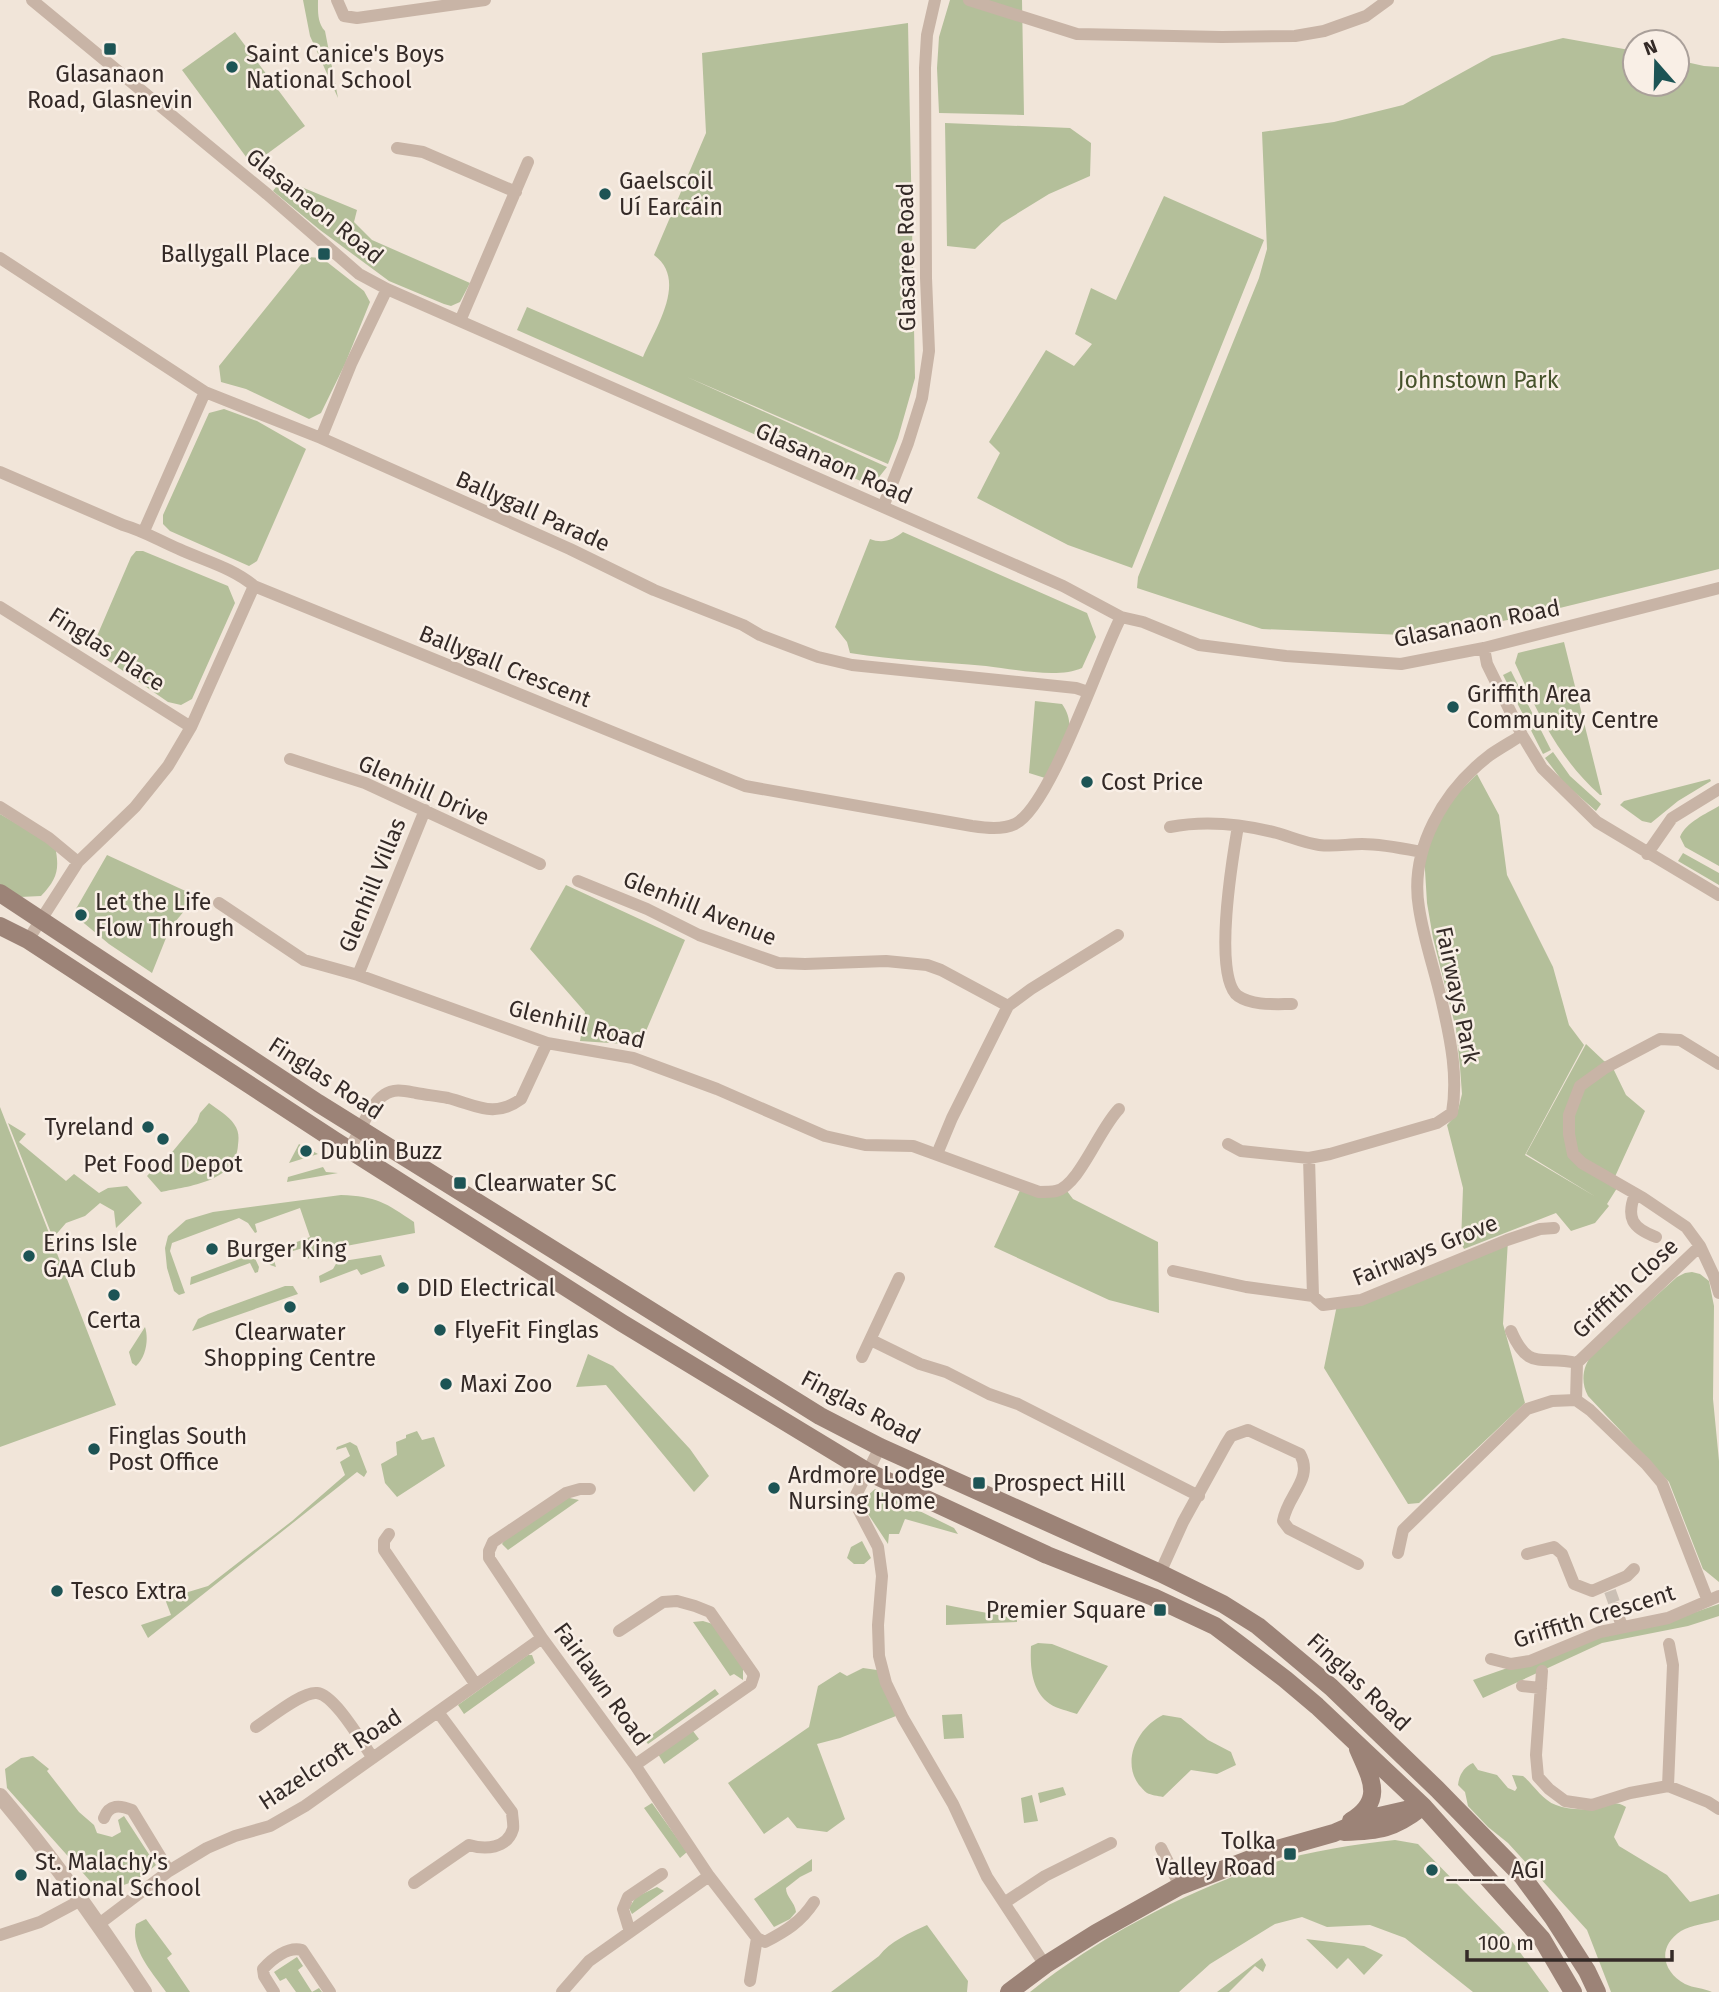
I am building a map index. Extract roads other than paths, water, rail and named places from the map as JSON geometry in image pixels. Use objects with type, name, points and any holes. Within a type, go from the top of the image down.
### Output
[{"type":"main road","name":"Finglas Road","points":[[0,893],[361,1130],[820,1416],[880,1447],[1160,1573],[1223,1604],[1258,1626],[1331,1687],[1437,1788],[1522,1876],[1587,1971],[1597,1992]]},
{"type":"main road","name":"Finglas Road","points":[[0,926],[28,940],[349,1150],[622,1323],[868,1472],[1047,1555],[1153,1597],[1214,1626],[1285,1679],[1423,1806],[1542,1939],[1573,1992]]},
{"type":"main road","points":[[1334,1833],[1361,1815],[1374,1792],[1356,1743]]},
{"type":"main road","points":[[1009,1992],[1045,1965],[1180,1886],[1274,1850],[1334,1833],[1366,1819],[1423,1806],[1437,1788]]},
{"type":"street","name":"Glasanaon Road","points":[[32,0],[267,194],[359,274],[387,289],[1062,586],[1121,617],[1143,622],[1199,645],[1286,656],[1401,664],[1483,648],[1719,588]]},
{"type":"street","points":[[337,0],[344,16],[358,18],[485,0]]},
{"type":"street","name":"Glasaree Road","points":[[883,507],[922,398],[929,351],[925,68],[927,35],[935,0]]},
{"type":"street","points":[[969,0],[1077,34],[1170,37],[1296,36],[1324,31],[1366,16],[1388,0]]},
{"type":"street","points":[[397,148],[423,152],[516,192]]},
{"type":"street","points":[[460,321],[528,162]]},
{"type":"street","name":"Ballygall Parade","points":[[0,258],[193,381],[205,392],[321,438],[570,549],[654,590],[818,657],[852,665],[1076,688],[1088,692]]},
{"type":"street","points":[[321,438],[351,364],[387,289]]},
{"type":"street","points":[[144,531],[205,392]]},
{"type":"street","name":"Ballygall Crescent","points":[[0,472],[123,525],[144,531],[158,540],[242,576],[254,586],[745,786],[972,826],[997,828],[1014,824],[1031,811],[1047,785],[1088,692]]},
{"type":"street","points":[[28,940],[78,862],[150,790],[168,766],[191,727],[254,586]]},
{"type":"street","name":"Finglas Place","points":[[0,607],[191,727]]},
{"type":"street","points":[[1088,692],[1121,617]]},
{"type":"street","points":[[1483,648],[1487,664],[1521,735],[1542,768],[1597,822],[1719,895]]},
{"type":"street","name":"Fairways Park","points":[[1228,1144],[1241,1151],[1309,1158],[1437,1123],[1451,1113],[1455,1093],[1452,1051],[1418,907],[1420,852],[1434,819],[1456,788],[1489,756],[1521,735]]},
{"type":"street","name":"Glenhill Drive","points":[[290,759],[365,783],[540,864]]},
{"type":"street","points":[[1647,853],[1672,818],[1719,789]]},
{"type":"street","points":[[0,807],[49,838],[78,862]]},
{"type":"street","name":"Glenhill Villas","points":[[358,975],[425,810]]},
{"type":"street","points":[[1170,827],[1196,822],[1238,825],[1306,843],[1337,847],[1360,844],[1388,846],[1420,852]]},
{"type":"street","points":[[1238,825],[1230,876],[1225,962],[1231,986],[1238,996],[1263,1004],[1292,1004]]},
{"type":"street","name":"Glenhill Avenue","points":[[578,881],[647,909],[699,935],[778,962],[805,964],[886,961],[927,965],[1009,1006]]},
{"type":"street","name":"Glenhill Road","points":[[219,903],[304,960],[358,975],[547,1043],[634,1058],[717,1089],[825,1136],[865,1145],[913,1146],[1039,1192],[1057,1191],[1073,1182],[1108,1121],[1119,1109]]},
{"type":"street","points":[[937,1154],[952,1118],[1009,1006],[1031,989],[1118,935]]},
{"type":"street","name":"Griffith Close","points":[[1719,1064],[1680,1040],[1660,1039],[1611,1064],[1580,1086],[1569,1115],[1573,1154],[1582,1163],[1686,1227],[1700,1246],[1719,1293]]},
{"type":"street","points":[[349,1150],[378,1101],[391,1091],[400,1090],[449,1099],[479,1110],[511,1105],[521,1099],[547,1043]]},
{"type":"street","points":[[1309,1158],[1313,1296]]},
{"type":"street","name":"Griffith Close","points":[[1635,1194],[1629,1214],[1644,1232],[1656,1237]]},
{"type":"street","name":"Fairways Grove","points":[[1173,1271],[1246,1287],[1313,1296],[1323,1305],[1361,1300],[1507,1240],[1540,1229],[1554,1228]]},
{"type":"street","name":"Griffith Close","points":[[1511,1331],[1520,1350],[1531,1359],[1577,1363],[1700,1246]]},
{"type":"street","points":[[862,1357],[899,1278]]},
{"type":"street","points":[[871,1340],[920,1364],[946,1372],[989,1394],[1018,1404],[1199,1496]]},
{"type":"street","points":[[1576,1400],[1577,1363]]},
{"type":"street","points":[[1398,1553],[1403,1530],[1527,1409],[1552,1401],[1576,1400],[1646,1464],[1662,1483],[1714,1599]]},
{"type":"street","points":[[1160,1573],[1182,1522],[1231,1437],[1248,1430],[1300,1454],[1306,1466],[1306,1472],[1285,1510],[1283,1521],[1289,1529],[1358,1564]]},
{"type":"street","points":[[880,1447],[856,1495],[856,1505],[878,1546],[881,1576],[879,1656],[886,1683],[906,1725],[953,1804],[987,1877],[1045,1965]]},
{"type":"street","name":"Fairlawn Road","points":[[590,1489],[566,1493],[494,1542],[489,1558],[542,1638],[635,1765],[709,1876],[757,1938]]},
{"type":"street","points":[[388,1534],[384,1541],[384,1550],[476,1685]]},
{"type":"street","points":[[1527,1554],[1554,1547],[1562,1554],[1573,1584],[1592,1591],[1609,1588],[1634,1569]]},
{"type":"street","name":"Griffith Crescent","points":[[1491,1659],[1511,1664],[1530,1661],[1600,1632],[1668,1618],[1714,1599]]},
{"type":"street","points":[[618,1631],[654,1606],[669,1600],[695,1606],[710,1612],[754,1675],[751,1684],[635,1765]]},
{"type":"street","points":[[1616,1608],[1622,1627]]},
{"type":"street","name":"Hazelcroft Road","points":[[99,1924],[169,1871],[207,1848],[270,1826],[305,1806],[542,1638]]},
{"type":"street","points":[[1668,1786],[1673,1665],[1670,1644]]},
{"type":"street","points":[[1542,1671],[1536,1755],[1538,1777],[1549,1789],[1565,1801],[1592,1804],[1668,1786],[1719,1809]]},
{"type":"street","points":[[1522,1685],[1541,1688]]},
{"type":"street","points":[[256,1727],[304,1696],[317,1693],[331,1699],[373,1758]]},
{"type":"street","points":[[414,1883],[469,1845],[483,1849],[502,1844],[513,1829],[512,1812],[438,1712]]},
{"type":"street","points":[[0,1796],[83,1899],[144,1992]]},
{"type":"street","points":[[104,1818],[106,1811],[113,1807],[132,1810],[169,1871]]},
{"type":"street","points":[[1004,1903],[1045,1877],[1111,1843]]},
{"type":"street","points":[[1161,1848],[1180,1886]]},
{"type":"street","points":[[630,1932],[623,1909],[628,1896],[662,1874]]},
{"type":"street","points":[[562,1992],[589,1961],[709,1876]]},
{"type":"street","points":[[0,1935],[40,1922],[83,1899]]},
{"type":"street","points":[[750,1981],[757,1938],[765,1942],[785,1931],[804,1918],[814,1902]]},
{"type":"street","points":[[274,1992],[264,1976],[263,1969],[288,1950],[296,1948],[302,1950],[331,1992]]},
{"type":"tunnel","points":[[1610,1591],[1616,1608]]},
{"type":"place","name":"Glasanaon Road, Glasnevin","points":[[110,49]]},
{"type":"place","name":"Saint Canice's Boys National School","points":[[232,67]]},
{"type":"place","name":"Gaelscoil Uí Earcáin","points":[[605,194]]},
{"type":"place","name":"Ballygall Place","points":[[324,254]]},
{"type":"place","name":"Griffith Area Community Centre","points":[[1453,707]]},
{"type":"place","name":"Cost Price","points":[[1087,782]]},
{"type":"place","name":"Let the Life Flow Through","points":[[81,915]]},
{"type":"place","name":"Tyreland","points":[[148,1127]]},
{"type":"place","name":"Pet Food Depot","points":[[163,1139]]},
{"type":"place","name":"Dublin Buzz","points":[[306,1151]]},
{"type":"place","name":"Clearwater SC","points":[[460,1183]]},
{"type":"place","name":"Burger King","points":[[212,1249]]},
{"type":"place","name":"Erins Isle GAA Club","points":[[29,1256]]},
{"type":"place","name":"DID Electrical","points":[[403,1288]]},
{"type":"place","name":"Certa","points":[[114,1295]]},
{"type":"place","name":"Clearwater Shopping Centre","points":[[290,1307]]},
{"type":"place","name":"FlyeFit Finglas","points":[[440,1330]]},
{"type":"place","name":"Maxi Zoo","points":[[446,1384]]},
{"type":"place","name":"Finglas South Post Office","points":[[94,1449]]},
{"type":"place","name":"Prospect Hill","points":[[979,1483]]},
{"type":"place","name":"Ardmore Lodge Nursing Home","points":[[774,1488]]},
{"type":"place","name":"Tesco Extra","points":[[57,1591]]},
{"type":"place","name":"Premier Square","points":[[1160,1610]]},
{"type":"place","name":"Tolka Valley Road","points":[[1290,1854]]},
{"type":"place","name":"_____ AGI","points":[[1432,1870]]},
{"type":"place","name":"St. Malachy's National School","points":[[21,1875]]},
{"type":"park label","name":"Johnstown Park","points":[[1478,380]]}]
